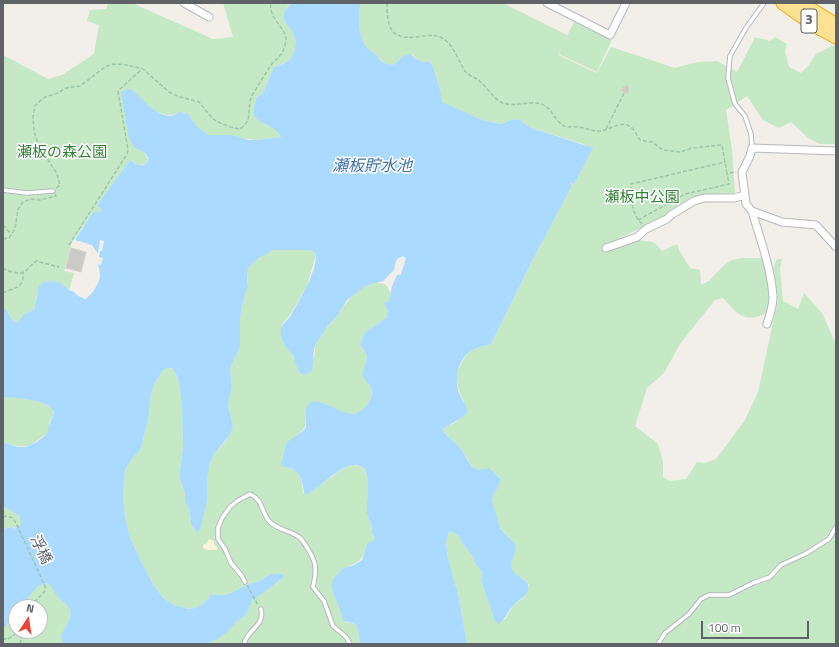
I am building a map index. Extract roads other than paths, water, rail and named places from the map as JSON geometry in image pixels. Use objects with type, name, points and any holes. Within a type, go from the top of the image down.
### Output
[{"type":"highway","name":"3","points":[[783,3],[814,25],[836,37]]},
{"type":"highway","name":"3","points":[[801,3],[836,25]]},
{"type":"street","points":[[184,3],[209,17]]},
{"type":"street","points":[[547,3],[610,35],[626,3]]},
{"type":"street","points":[[767,324],[772,303],[769,268],[752,211],[746,204],[742,172],[750,156],[752,148],[836,152]]},
{"type":"street","points":[[606,248],[637,237],[646,229],[667,219],[694,201],[704,198],[734,198],[745,195]]},
{"type":"street","points":[[752,211],[782,222],[816,225],[836,247]]},
{"type":"lane","points":[[752,148],[751,134],[745,116],[735,104],[728,78],[730,56],[746,28],[764,3]]},
{"type":"lane","points":[[3,190],[26,193],[53,191]]},
{"type":"lane","points":[[246,582],[231,563],[225,549],[218,539],[218,528],[222,518],[230,507],[237,501],[250,494],[259,501],[263,513],[270,522],[299,537],[310,553],[316,564],[313,587],[324,601],[333,626],[346,637],[350,644]]},
{"type":"lane","points":[[658,644],[665,633],[688,614],[701,599],[709,595],[729,595],[753,583],[770,577],[781,566],[805,554],[829,539],[836,527]]},
{"type":"lane","points":[[244,644],[248,634],[256,628],[260,621],[262,614],[261,609]]},
{"type":"water","name":"瀬板貯水池","points":[[292,3],[361,3],[359,27],[362,39],[368,49],[376,54],[382,62],[388,64],[394,65],[403,56],[410,54],[419,61],[430,62],[439,85],[442,102],[482,120],[501,124],[514,119],[520,120],[529,127],[593,148],[574,184],[570,184],[572,186],[532,261],[491,344],[471,351],[460,363],[457,374],[457,385],[460,395],[468,410],[463,417],[444,428],[443,431],[461,449],[474,468],[489,468],[501,479],[492,499],[493,504],[501,529],[515,545],[516,549],[511,567],[517,575],[528,583],[528,592],[512,607],[501,622],[498,624],[494,619],[481,580],[482,572],[476,565],[472,555],[462,543],[459,536],[452,532],[449,532],[446,542],[448,559],[458,593],[467,644],[360,644],[358,629],[355,624],[344,621],[333,592],[333,579],[342,569],[354,565],[362,560],[367,544],[374,540],[375,537],[372,534],[372,527],[367,513],[368,480],[365,469],[358,465],[342,469],[312,492],[305,495],[303,484],[299,475],[292,469],[283,467],[281,464],[287,442],[302,432],[306,427],[306,408],[311,402],[326,404],[351,414],[359,412],[367,405],[371,397],[372,390],[362,375],[367,357],[360,345],[364,333],[386,318],[388,310],[383,303],[389,301],[392,286],[397,275],[401,274],[406,258],[403,256],[397,259],[394,270],[383,281],[364,287],[347,300],[338,315],[327,327],[317,342],[314,349],[312,371],[304,375],[298,370],[294,357],[283,342],[281,329],[303,294],[313,270],[316,253],[309,250],[273,250],[259,258],[248,268],[248,287],[243,301],[240,318],[240,347],[230,368],[232,387],[228,405],[233,426],[230,435],[214,454],[209,465],[207,479],[207,501],[200,530],[197,532],[191,524],[190,512],[185,501],[185,494],[179,477],[183,448],[182,406],[179,384],[176,374],[172,368],[163,370],[154,385],[141,449],[131,460],[125,470],[123,497],[129,535],[142,563],[153,584],[163,598],[174,605],[189,609],[195,608],[207,600],[211,594],[227,594],[258,582],[272,574],[282,574],[284,575],[283,578],[252,601],[246,615],[236,622],[229,630],[219,638],[206,644],[64,644],[62,635],[69,621],[70,610],[47,583],[38,586],[27,599],[8,599],[8,622],[3,629],[3,529],[12,527],[14,529],[21,524],[20,516],[3,506],[3,442],[18,447],[25,447],[37,442],[49,432],[48,429],[54,412],[45,404],[39,402],[3,397],[3,306],[14,322],[18,322],[24,314],[34,310],[39,286],[44,282],[59,282],[78,296],[85,299],[90,295],[96,286],[100,277],[98,264],[101,265],[103,258],[99,257],[104,241],[100,240],[98,254],[92,245],[75,240],[93,212],[99,212],[101,209],[97,205],[130,160],[138,165],[142,165],[147,163],[148,158],[142,151],[136,149],[129,139],[121,92],[128,89],[133,90],[150,107],[166,116],[171,116],[180,112],[188,114],[196,126],[209,135],[232,135],[248,140],[281,137],[275,130],[259,121],[253,113],[256,98],[263,93],[274,67],[288,61],[295,52],[296,42],[294,35],[285,20],[284,15],[286,10]]},
{"type":"park label","name":"瀬板の森公園","points":[[62,153]]},
{"type":"park label","name":"瀬板中公園","points":[[642,198]]}]
